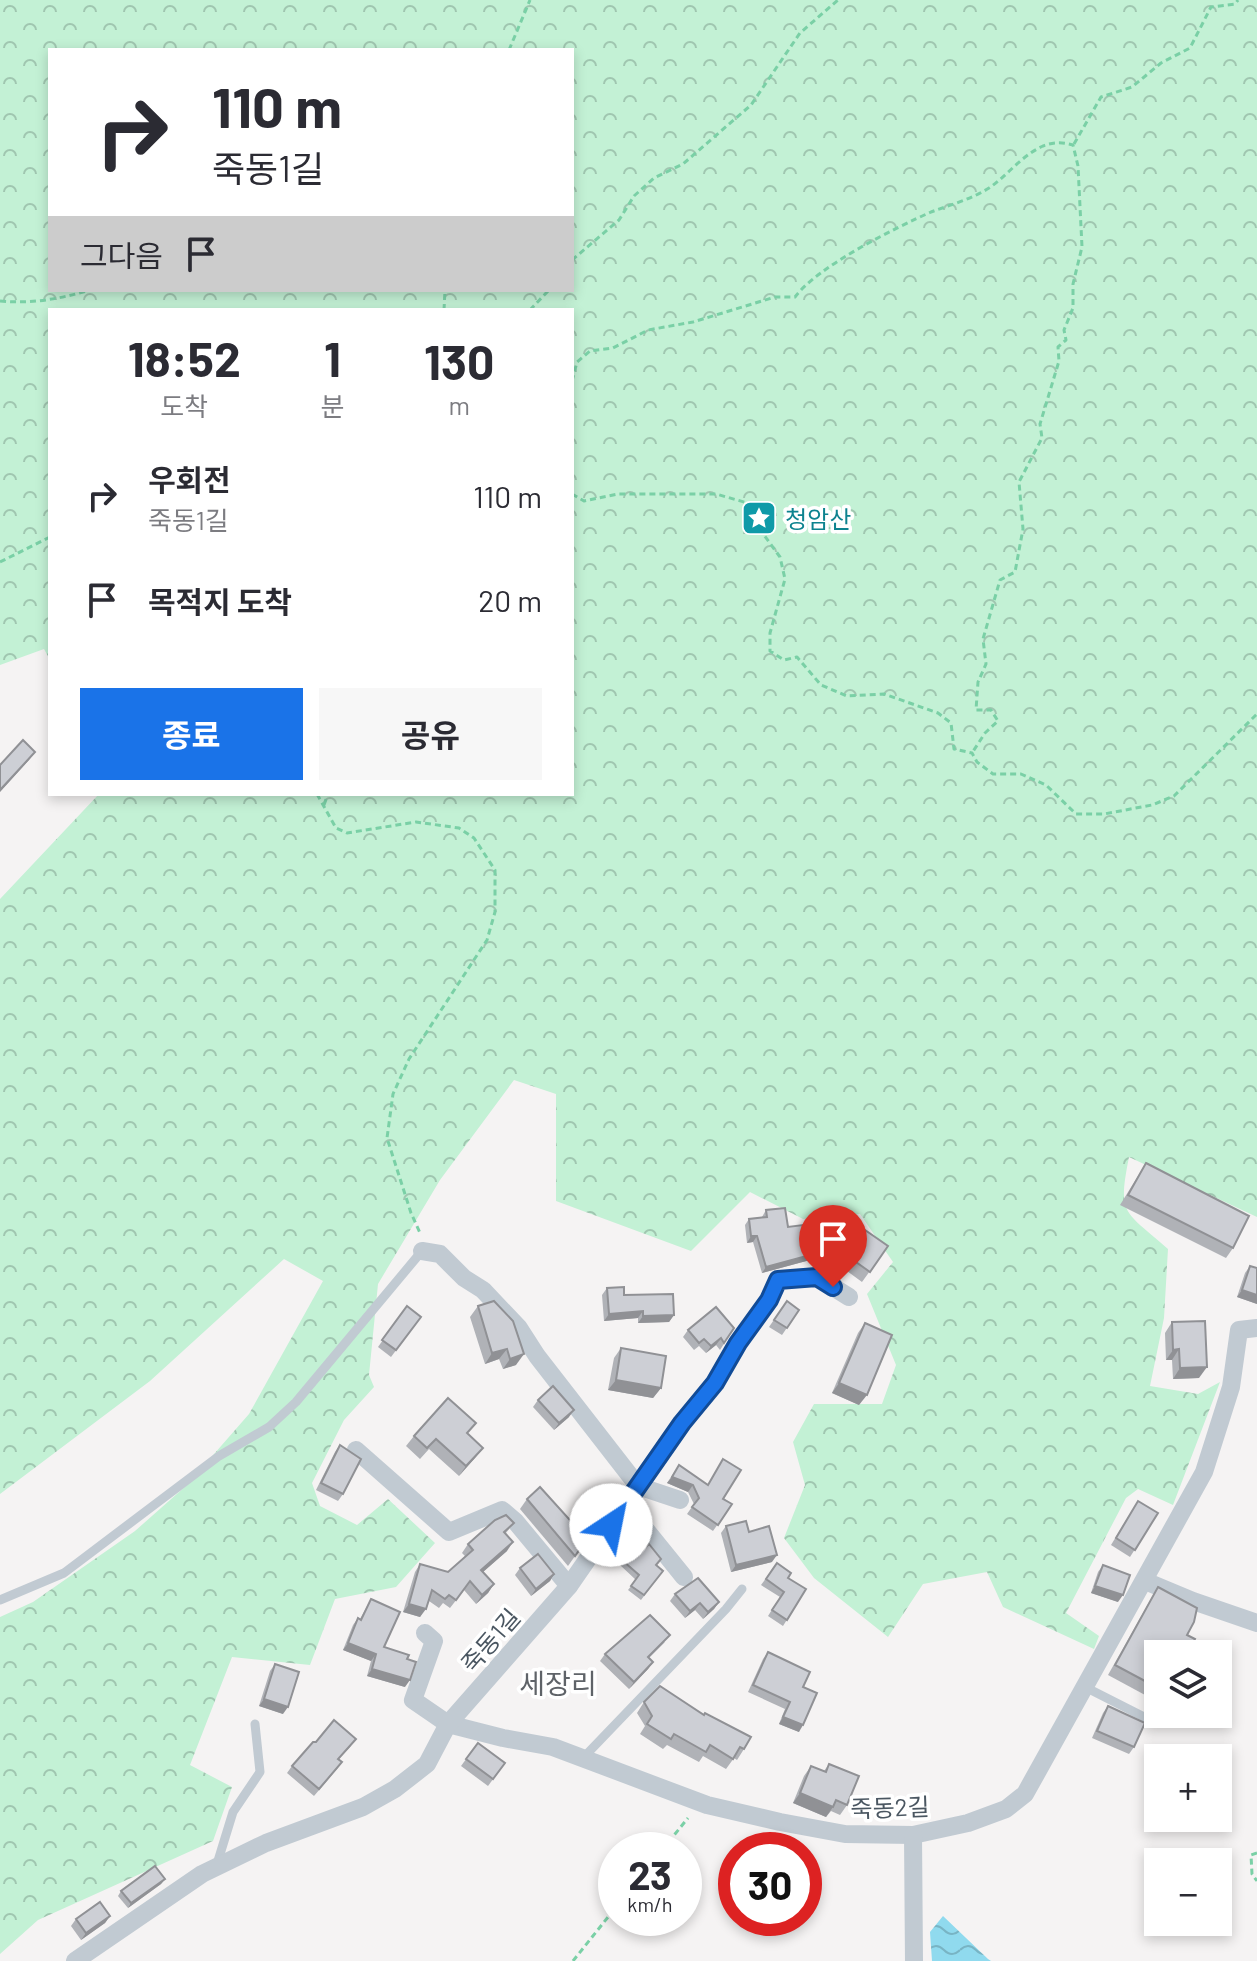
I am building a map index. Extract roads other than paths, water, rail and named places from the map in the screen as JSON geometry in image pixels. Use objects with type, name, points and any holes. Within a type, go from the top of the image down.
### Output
[{"type":"street","points":[[422,1251],[440,1254],[464,1278],[483,1290],[519,1328],[537,1356],[638,1486],[680,1500]]},
{"type":"street","name":"죽동1길","points":[[75,1961],[202,1874],[280,1837],[363,1807],[395,1789],[427,1764],[448,1724],[569,1586],[682,1423],[715,1383],[738,1343],[769,1300],[778,1280],[817,1277],[849,1297]]},
{"type":"street","name":"죽동2길","points":[[448,1724],[553,1747],[700,1802],[845,1834],[913,1835],[968,1823],[1006,1809],[1025,1794],[1204,1472],[1231,1387],[1239,1330],[1257,1328]]},
{"type":"street","points":[[356,1450],[449,1532],[502,1510],[515,1521],[569,1586]]},
{"type":"street","points":[[625,1504],[684,1577]]},
{"type":"street","points":[[1145,1581],[1257,1623]]},
{"type":"street","points":[[425,1633],[434,1641],[413,1700],[448,1724]]},
{"type":"street","points":[[913,1835],[914,1961]]},
{"type":"lane","points":[[0,1600],[64,1573],[219,1456],[269,1427],[296,1402],[422,1251]]},
{"type":"lane","points":[[583,1758],[742,1589]]},
{"type":"lane","points":[[1085,1687],[1144,1717]]},
{"type":"lane","points":[[216,1867],[233,1812],[260,1772],[255,1724]]},
{"type":"water","points":[[943,1916],[991,1961],[932,1961],[930,1932]]},
{"type":"place","name":"청암산","points":[[759,518]]},
{"type":"district","name":"세장리","points":[[558,1683]]}]
